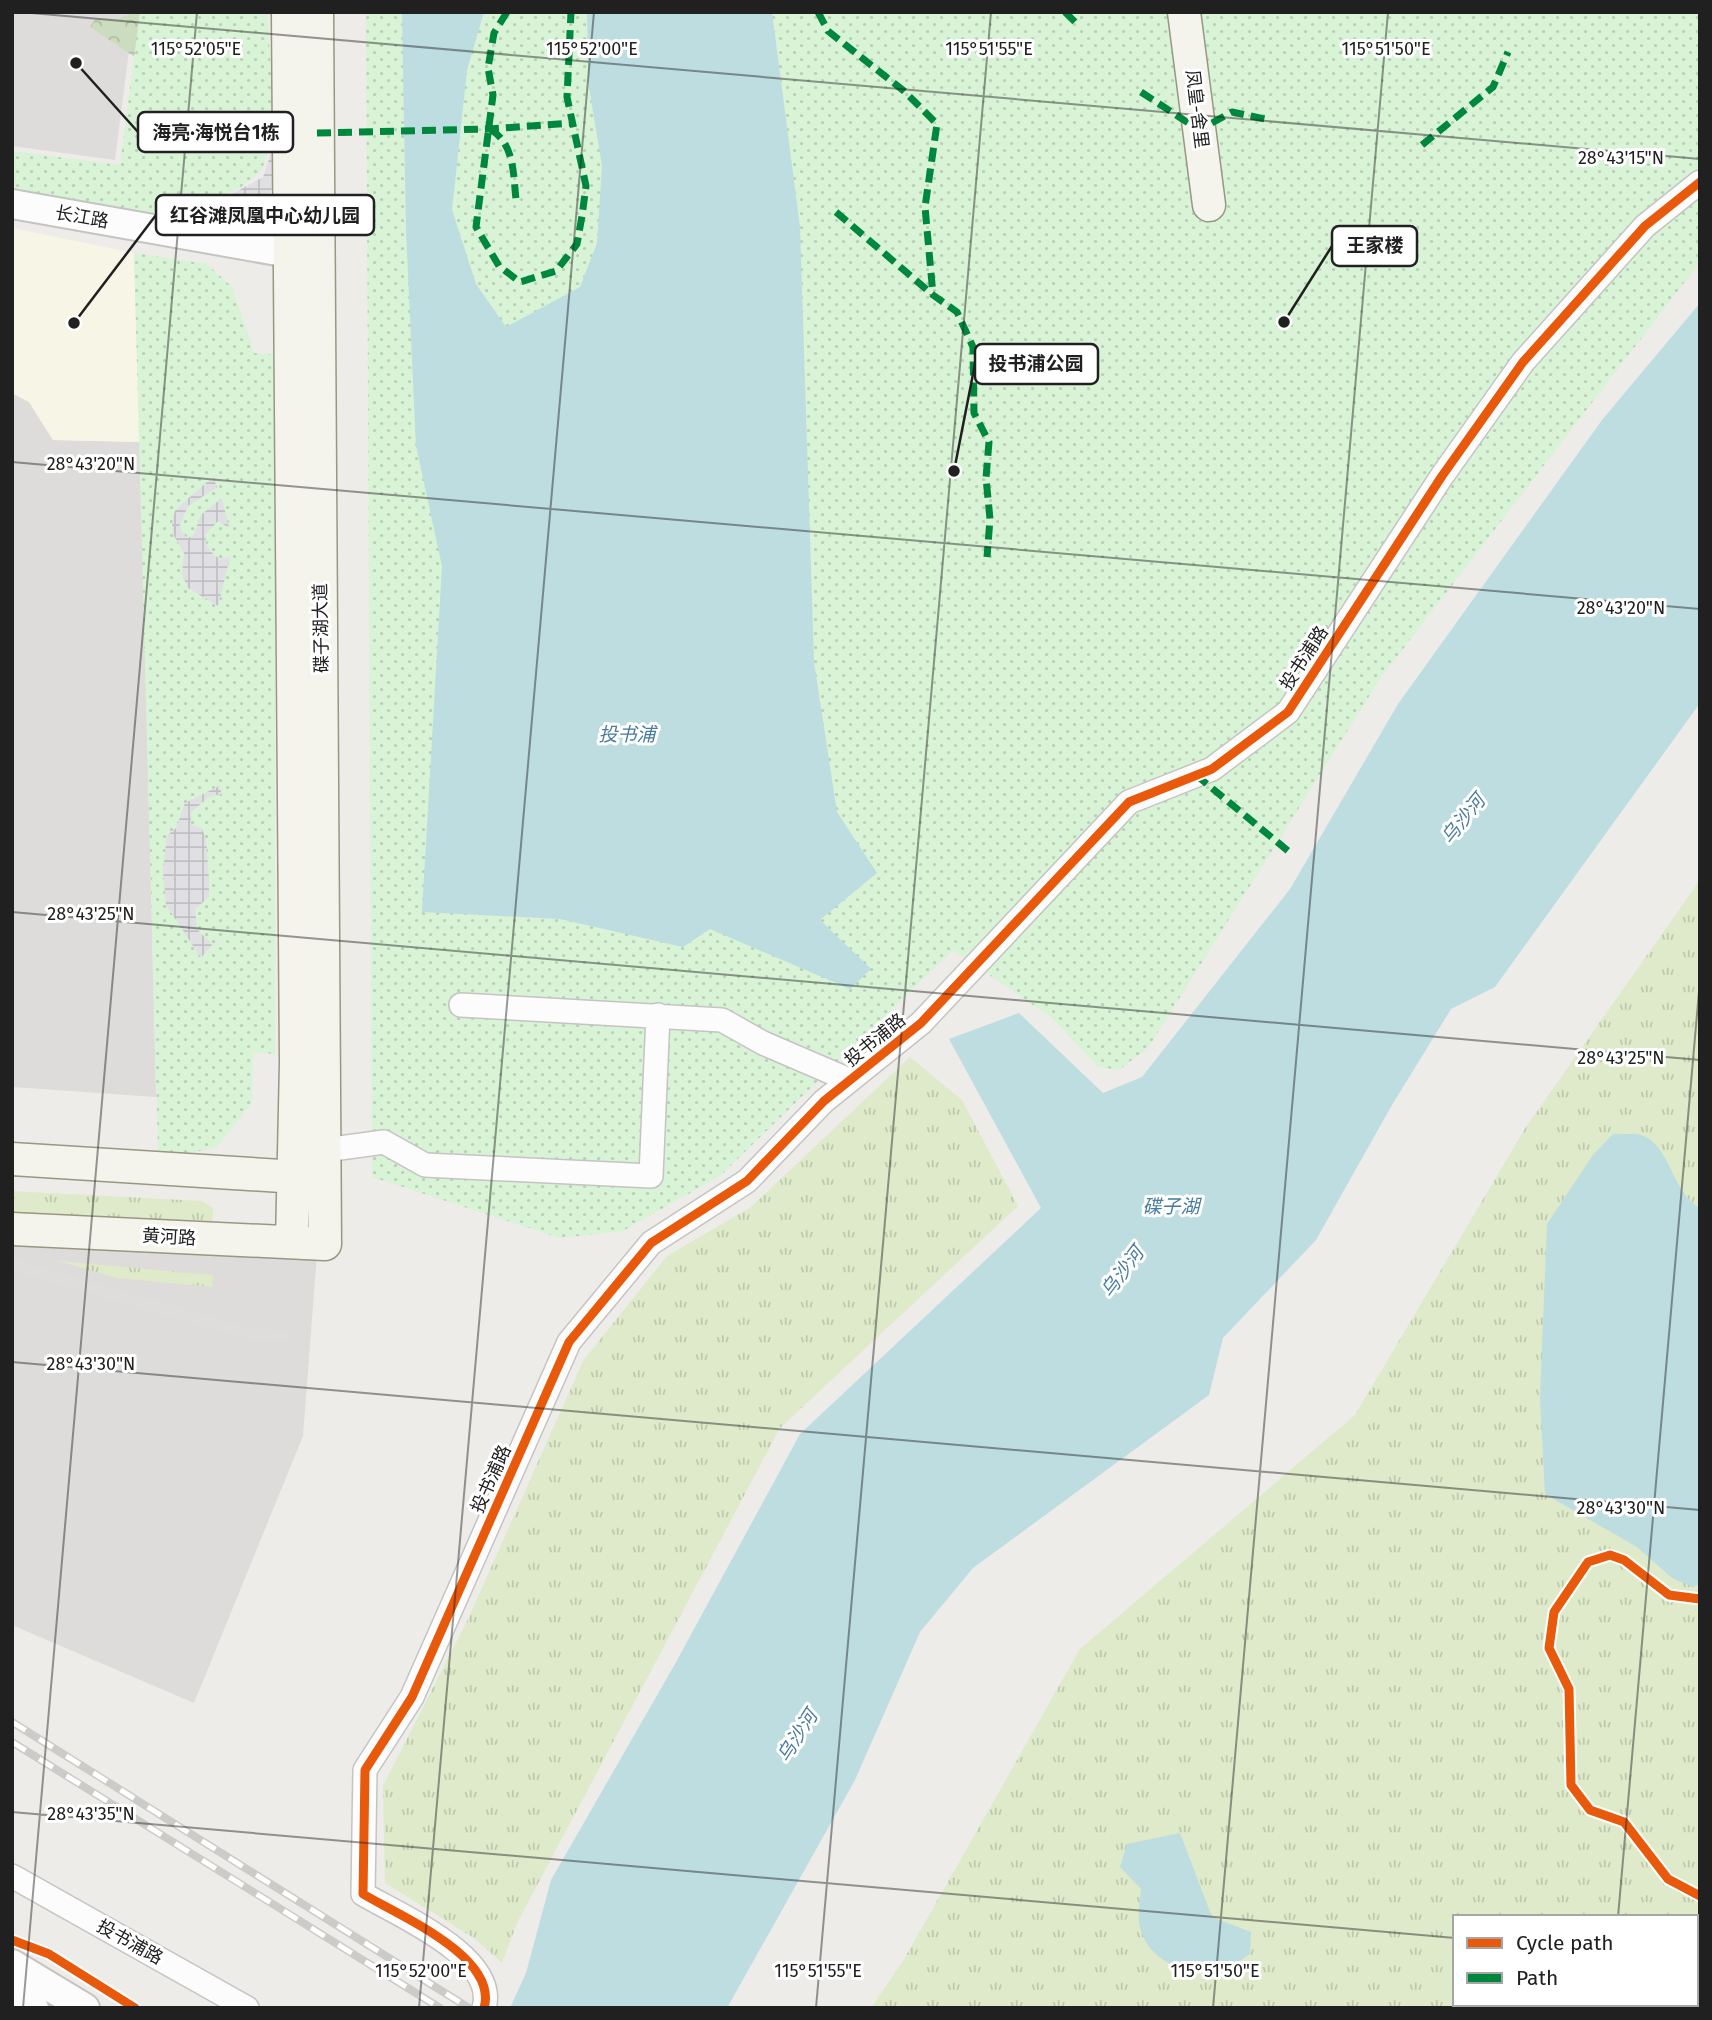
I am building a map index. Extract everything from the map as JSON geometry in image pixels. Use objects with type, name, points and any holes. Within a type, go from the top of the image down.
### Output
[{"type":"main road","name":"碟子湖大道","points":[[288,12],[305,256],[325,1244]]},
{"type":"main road","name":"碟子湖大道","points":[[292,1242],[305,256],[317,12]]},
{"type":"main road","name":"凤皇-舍里","points":[[1184,12],[1209,205]]},
{"type":"main road","points":[[12,1159],[294,1176],[325,1164]]},
{"type":"main road","name":"黄河路","points":[[12,1229],[325,1244]]},
{"type":"street","name":"投书浦路","points":[[484,2008],[487,1994],[480,1977],[459,1950],[363,1894],[365,1770],[412,1697],[569,1342],[651,1244],[747,1181],[824,1101],[921,1023],[1129,802],[1212,769],[1288,712],[1442,476],[1523,362],[1645,226],[1700,181]]},
{"type":"street","name":"长江路","points":[[12,204],[305,256]]},
{"type":"street","points":[[461,1005],[722,1020],[763,1043],[849,1080]]},
{"type":"street","points":[[325,1164],[384,1142],[425,1165],[651,1176],[658,1015]]},
{"type":"street","name":"投书浦路","points":[[12,1876],[247,2008]]},
{"type":"street","points":[[12,1964],[85,2008]]},
{"type":"street","points":[[12,1994],[34,2008]]},
{"type":"shaded area","points":[[12,12],[134,12],[115,160],[12,146]]},
{"type":"shaded area","points":[[275,141],[272,189],[261,205],[229,224],[185,220],[263,177]]},
{"type":"shaded area","points":[[12,228],[134,253],[140,442],[53,440],[29,402],[12,393]]},
{"type":"shaded area","points":[[12,393],[29,402],[53,440],[140,442],[156,1097],[12,1087]]},
{"type":"shaded area","points":[[213,477],[217,487],[188,506],[179,527],[187,538],[193,536],[201,515],[222,498],[229,528],[218,521],[205,535],[207,546],[214,555],[220,559],[230,557],[218,606],[188,588],[182,575],[184,553],[173,534],[172,522],[175,511]]},
{"type":"shaded area","points":[[219,786],[222,794],[209,797],[191,812],[191,824],[202,829],[206,839],[209,880],[209,897],[195,909],[197,929],[212,945],[201,958],[166,905],[163,871],[167,836],[176,828],[185,803]]},
{"type":"shaded area","points":[[12,1240],[317,1254],[303,1436],[194,1703],[12,1625]]},
{"type":"shaded area","points":[[12,1259],[252,1329],[289,1330],[288,1342],[252,1340],[12,1271]]},
{"type":"green space","points":[[135,12],[192,12],[136,58],[90,27],[96,18],[118,19]]},
{"type":"green space","points":[[140,12],[267,12],[275,130],[262,170],[240,188],[176,218],[12,192],[12,151],[120,165]]},
{"type":"green space","points":[[366,12],[1700,12],[1700,262],[1380,679],[1148,1048],[1119,1070],[1098,1067],[1052,1018],[953,950],[720,1176],[623,1231],[560,1238],[372,1177]]},
{"type":"green space","points":[[134,253],[207,264],[232,287],[254,353],[275,355],[275,1054],[253,1052],[252,1103],[216,1148],[188,1153],[158,1151]]},
{"type":"green space","points":[[1700,880],[1700,2008],[871,2008],[903,1961],[1080,1649],[1355,1415],[1526,1127]]},
{"type":"green space","points":[[910,1057],[962,1100],[1018,1206],[780,1428],[517,1923],[502,1963],[474,1938],[385,1883],[383,1786],[469,1617],[583,1361],[667,1256],[751,1207]]},
{"type":"green space","points":[[12,1191],[202,1201],[213,1208],[212,1227],[12,1222]]},
{"type":"green space","points":[[58,1261],[213,1275],[212,1287],[117,1278]]},
{"type":"water","name":"投书浦","points":[[402,12],[484,12],[467,70],[452,210],[476,284],[506,327],[580,287],[597,243],[602,166],[588,81],[587,12],[772,12],[800,227],[814,662],[837,812],[877,873],[820,920],[871,969],[850,989],[710,929],[683,947],[560,919],[422,912],[442,566],[416,446],[406,231]]},
{"type":"water","name":"碟子湖","points":[[1700,303],[1700,703],[1495,987],[1451,1009],[1392,1105],[1316,1240],[1223,1338],[1209,1395],[973,1568],[920,1632],[855,1780],[727,2008],[510,2008],[526,1973],[551,1880],[675,1664],[800,1434],[1041,1208],[949,1039],[1019,1013],[1103,1093],[1142,1077],[1290,889],[1398,704],[1602,420]]},
{"type":"water","points":[[1613,1134],[1638,1134],[1651,1140],[1659,1148],[1690,1201],[1700,1208],[1700,1584],[1693,1587],[1672,1578],[1637,1547],[1545,1494],[1540,1398],[1547,1224],[1593,1155]]},
{"type":"water","points":[[1180,1833],[1212,1917],[1251,1932],[1250,1954],[1226,1969],[1195,1971],[1169,1963],[1149,1947],[1143,1936],[1139,1922],[1141,1889],[1120,1867],[1127,1844]]},
{"type":"railway","points":[[12,1722],[469,2008]]},
{"type":"railway","points":[[12,1742],[440,2008]]},
{"type":"marked path","points":[[507,12],[494,33],[488,68],[493,95],[476,227],[499,266],[520,282],[556,271],[577,244],[586,186],[567,97],[571,12]]},
{"type":"marked path","points":[[818,12],[828,31],[904,91],[937,124],[925,207],[933,295]]},
{"type":"marked path","points":[[1065,12],[1078,25]]},
{"type":"marked path","points":[[1422,145],[1493,87],[1508,52]]},
{"type":"marked path","points":[[1141,92],[1199,130],[1232,112],[1265,119]]},
{"type":"marked path","points":[[317,133],[490,129],[572,123]]},
{"type":"marked path","points":[[490,129],[498,135],[508,151],[516,199]]},
{"type":"marked path","points":[[836,212],[933,295],[957,312],[973,347],[974,413],[989,442],[986,478],[990,519],[987,557]]},
{"type":"marked path","points":[[1196,775],[1293,855]]},
{"type":"cycle path","points":[[484,2008],[485,1989],[462,1955],[421,1926],[363,1894],[365,1770],[412,1697],[569,1342],[651,1243],[747,1181],[824,1101],[921,1023],[1129,802],[1212,769],[1288,712],[1442,476],[1523,362],[1645,226],[1700,182]]},
{"type":"cycle path","points":[[1700,1599],[1669,1595],[1624,1560],[1610,1555],[1588,1562],[1554,1612],[1549,1648],[1569,1689],[1571,1785],[1590,1810],[1624,1822],[1668,1879],[1700,1896]]},
{"type":"cycle path","points":[[12,1940],[49,1954],[135,2008]]},
{"type":"place","name":"海亮·海悦台1栋","points":[[76,63]]},
{"type":"place","name":"王家楼","points":[[1284,322]]},
{"type":"place","name":"红谷滩凤凰中心幼儿园","points":[[74,323]]},
{"type":"place","name":"投书浦公园","points":[[954,471]]},
{"type":"water label","name":"乌沙河","points":[[1463,819]]},
{"type":"water label","name":"乌沙河","points":[[1122,1272]]},
{"type":"water label","name":"乌沙河","points":[[797,1736]]}]
